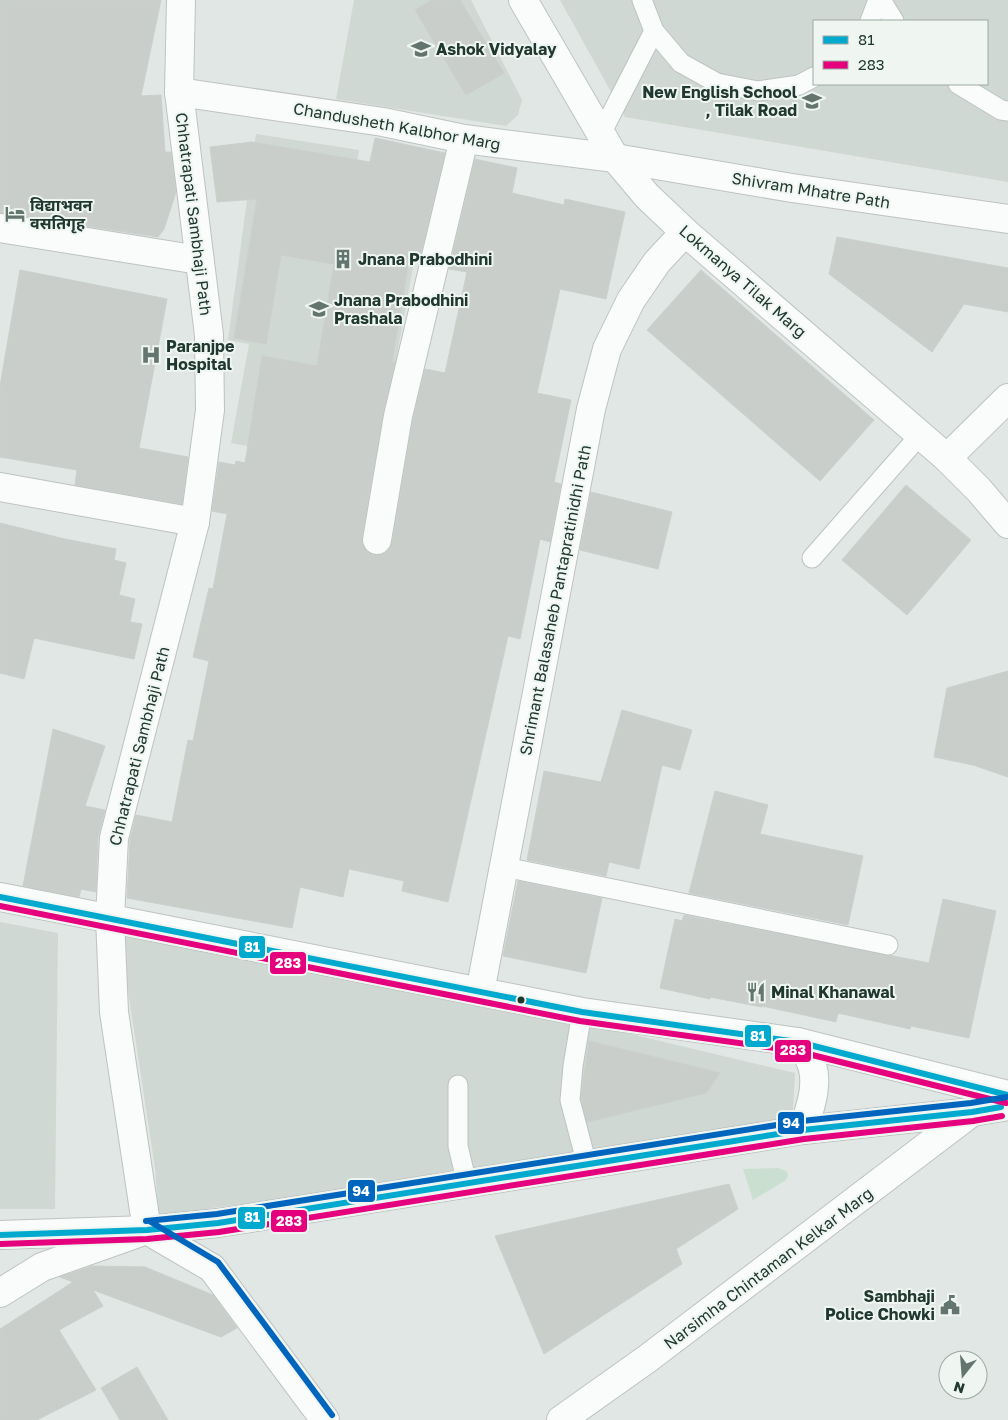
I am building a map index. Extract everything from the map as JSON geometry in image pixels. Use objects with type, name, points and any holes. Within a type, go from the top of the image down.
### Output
[{"type":"street","name":"Chhatrapati Sambhaji Path","points":[[147,1230],[114,1012],[110,918],[114,838],[195,522],[210,410],[209,335],[179,92],[181,0]]},
{"type":"street","name":"Lokmanya Tilak Marg","points":[[524,0],[615,158],[647,196],[685,232],[947,458],[979,490],[1008,524]]},
{"type":"street","name":"Chandusheth Kalbhor Marg","points":[[179,92],[383,122],[464,139],[615,158]]},
{"type":"street","points":[[377,540],[398,416],[464,139]]},
{"type":"street","name":"Shivram Mhatre Path","points":[[615,158],[792,188],[1008,219]]},
{"type":"street","points":[[0,228],[200,260]]},
{"type":"street","name":"Shrimant Balasaheb Pantapratinidhi Path","points":[[480,992],[592,409],[607,349],[631,300],[657,262],[685,232]]},
{"type":"street","points":[[947,458],[1008,398]]},
{"type":"street","points":[[0,487],[195,522]]},
{"type":"street","points":[[0,897],[582,1012],[798,1042],[1008,1095]]},
{"type":"street","points":[[798,1042],[810,1058],[814,1076],[813,1099],[802,1130]]},
{"type":"street","points":[[0,1235],[147,1230],[218,1223],[802,1130],[972,1112],[1008,1106]]},
{"type":"street","name":"Narsimha Chintaman Kelkar Marg","points":[[562,1420],[648,1360],[972,1112]]},
{"type":"street","points":[[0,1293],[42,1267],[147,1230],[212,1268],[325,1420]]},
{"type":"lane","points":[[642,0],[654,31],[681,63],[717,83],[758,92],[799,85],[813,78]]},
{"type":"lane","points":[[870,20],[880,0]]},
{"type":"lane","points":[[880,0],[893,20]]},
{"type":"lane","points":[[601,134],[654,31]]},
{"type":"lane","points":[[960,85],[1001,110],[1008,112]]},
{"type":"lane","points":[[812,558],[920,435]]},
{"type":"lane","points":[[504,867],[888,945]]},
{"type":"lane","points":[[582,1012],[573,1066],[570,1100],[587,1165]]},
{"type":"lane","points":[[458,1084],[458,1146],[467,1184]]},
{"type":"shaded area","name":"Ashok Vidyalay","points":[[354,0],[471,0],[522,100],[518,115],[506,126],[336,99]]},
{"type":"shaded area","name":"New English School , Tilak Road","points":[[560,0],[1008,0],[1008,182],[625,117]]},
{"type":"shaded area","name":"Jnana Prabodhini Prashala","points":[[256,134],[359,150],[354,177],[427,191],[376,469],[231,443],[249,344],[228,340]]},
{"type":"shaded area","points":[[0,922],[58,933],[55,1209],[0,1209]]},
{"type":"shaded area","points":[[119,932],[534,1011],[795,1073],[792,1125],[454,1177],[212,1208],[159,1219],[155,1168]]},
{"type":"green space","points":[[778,1168],[786,1171],[788,1175],[786,1180],[753,1200],[743,1169]]},
{"type":"building","points":[[0,0],[161,0],[141,96],[161,95],[165,152],[171,152],[176,192],[164,229],[158,237],[0,213]]},
{"type":"building","points":[[432,0],[460,0],[504,73],[466,95],[415,10]]},
{"type":"building","points":[[375,138],[445,153],[419,262],[409,260],[392,361],[395,362],[383,413],[362,537],[363,546],[367,552],[374,555],[383,554],[389,550],[392,543],[413,419],[425,369],[445,373],[467,272],[449,269],[475,159],[517,168],[512,193],[564,205],[565,199],[625,212],[606,299],[560,289],[537,393],[571,400],[554,482],[561,484],[550,542],[540,539],[520,639],[508,636],[448,902],[402,891],[404,881],[349,869],[343,897],[300,887],[292,928],[127,898],[130,840],[136,815],[172,822],[188,740],[193,741],[209,661],[193,657],[209,588],[213,589],[227,514],[212,511],[219,462],[235,465],[236,461],[245,463],[262,356],[317,366],[334,264],[281,255],[266,344],[234,338],[257,199],[217,202],[210,147],[252,142],[370,162]]},
{"type":"building","points":[[837,237],[1008,268],[1008,312],[964,304],[932,352],[829,274]]},
{"type":"building","points":[[20,270],[167,299],[139,448],[188,457],[182,504],[75,485],[77,470],[0,457],[0,386]]},
{"type":"building","points":[[701,270],[874,420],[820,481],[647,330]]},
{"type":"building","points":[[906,485],[971,540],[907,615],[842,560]]},
{"type":"building","points":[[591,492],[672,512],[658,569],[580,550]]},
{"type":"building","points":[[0,523],[116,549],[114,560],[126,563],[119,595],[135,599],[130,622],[142,624],[134,659],[34,638],[24,679],[0,673]]},
{"type":"building","points":[[1008,671],[1008,777],[973,765],[934,757],[947,688]]},
{"type":"building","points":[[622,710],[692,730],[680,770],[662,765],[639,869],[609,862],[606,876],[527,860],[544,771],[601,782]]},
{"type":"building","points":[[53,729],[105,746],[85,806],[105,810],[98,837],[96,892],[81,889],[79,897],[23,886]]},
{"type":"building","points":[[715,791],[768,805],[760,834],[863,856],[848,925],[689,893]]},
{"type":"building","points":[[518,881],[602,898],[586,973],[503,956]]},
{"type":"building","points":[[943,899],[996,911],[969,1038],[911,1026],[910,1029],[838,1013],[836,1022],[762,1006],[710,997],[710,999],[660,988],[675,919],[682,921],[684,915],[929,963]]},
{"type":"building","points":[[589,1041],[720,1073],[706,1093],[587,1122],[581,1099]]},
{"type":"building","points":[[729,1184],[738,1209],[676,1249],[682,1264],[544,1354],[495,1236]]},
{"type":"building","points":[[92,1266],[145,1267],[213,1295],[237,1328],[221,1337],[93,1290],[103,1306],[59,1330],[96,1390],[37,1420],[0,1420],[0,1329],[73,1282],[60,1277]]},
{"type":"building","points":[[137,1367],[168,1420],[120,1420],[101,1388]]},
{"type":"transit line","name":"81","points":[[0,897],[582,1012],[798,1042],[1008,1095]]},
{"type":"transit line","name":"283","points":[[0,906],[580,1021],[796,1051],[1006,1103]]},
{"type":"transit line","name":"94","points":[[146,1221],[217,1214],[802,1121],[971,1103],[1007,1097]]},
{"type":"transit line","name":"81","points":[[0,1235],[147,1230],[218,1223],[803,1130],[972,1112],[1001,1107]]},
{"type":"transit line","name":"283","points":[[0,1244],[147,1239],[219,1232],[804,1139],[973,1121],[1002,1116]]},
{"type":"transit line","name":"94","points":[[151,1222],[218,1262],[332,1415]]},
{"type":"place","name":"Ashok Vidyalay","points":[[421,49]]},
{"type":"place","name":"New English School , Tilak Road","points":[[812,101]]},
{"type":"place","name":"विद्याभवन वसतिगृह","points":[[15,214]]},
{"type":"place","name":"Jnana Prabodhini","points":[[343,259]]},
{"type":"place","name":"Jnana Prabodhini Prashala","points":[[319,309]]},
{"type":"place","name":"Paranjpe Hospital","points":[[151,355]]},
{"type":"place","name":"Minal Khanawal","points":[[756,992]]},
{"type":"place","name":"Sambhaji Police Chowki","points":[[950,1305]]}]
